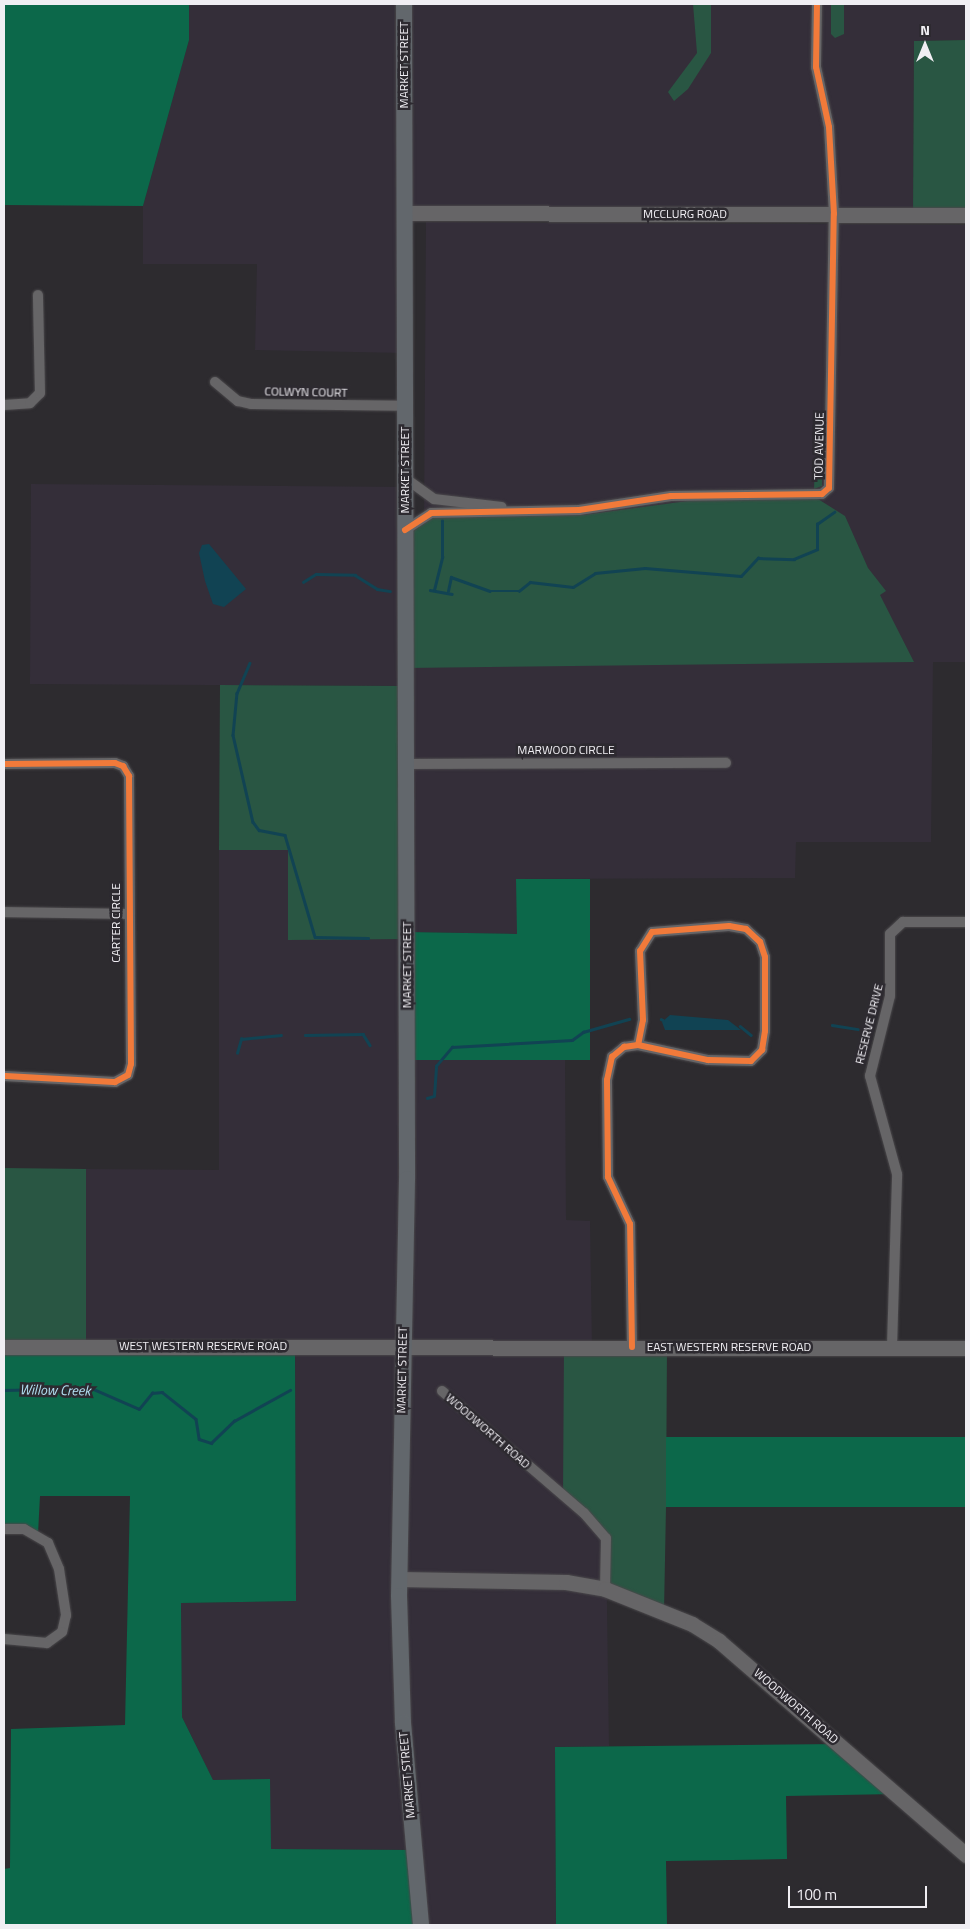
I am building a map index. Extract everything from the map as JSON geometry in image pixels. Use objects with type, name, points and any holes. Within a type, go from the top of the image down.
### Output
[{"type":"main road","name":"MARKET STREET","points":[[404,4],[407,1179],[402,1346],[399,1579],[403,1723],[421,1925]]},
{"type":"main road","name":"MCCLURG ROAD","points":[[404,213],[966,215]]},
{"type":"main road","name":"WEST WESTERN RESERVE ROAD","points":[[4,1347],[402,1346]]},
{"type":"main road","name":"EAST WESTERN RESERVE ROAD","points":[[402,1346],[966,1348]]},
{"type":"main road","name":"WOODWORTH ROAD","points":[[399,1579],[527,1580],[605,1589],[664,1612],[719,1640],[966,1855]]},
{"type":"street","name":"TOD AVENUE","points":[[405,530],[431,513],[579,510],[671,496],[822,494],[829,488],[834,214],[829,127],[816,67],[817,4]]},
{"type":"street","points":[[4,406],[30,403],[40,393],[38,295]]},
{"type":"street","name":"COLWYN COURT","points":[[215,382],[238,401],[251,404],[404,406]]},
{"type":"street","name":"TOD AVENUE","points":[[405,478],[434,500],[517,510]]},
{"type":"street","name":"MARWOOD CIRCLE","points":[[406,764],[726,763]]},
{"type":"street","name":"CARTER CIRCLE","points":[[4,764],[115,764],[126,768],[130,783],[127,914],[131,1064],[128,1075],[115,1082],[4,1076]]},
{"type":"street","points":[[4,912],[127,914]]},
{"type":"street","name":"RESERVE DRIVE","points":[[892,1348],[897,1174],[870,1076],[890,996],[890,934],[903,922],[966,922]]},
{"type":"street","points":[[632,1347],[634,1248],[630,1224],[614,1198],[608,1177],[607,1080],[612,1058],[624,1047],[638,1045],[708,1060],[751,1061],[762,1050],[765,1031],[765,957],[760,942],[746,928],[729,926],[652,932],[640,951],[643,1020],[638,1045]]},
{"type":"street","name":"WOODWORTH ROAD","points":[[442,1391],[584,1513],[606,1538],[605,1589]]},
{"type":"street","points":[[4,1529],[24,1529],[48,1543],[59,1569],[66,1615],[62,1632],[47,1643],[4,1639]]},
{"type":"shaded area","points":[[189,4],[966,4],[966,40],[914,41],[913,215],[404,213],[404,353],[255,350],[257,264],[143,264],[143,206],[189,40]]},
{"type":"shaded area","points":[[426,222],[966,225],[966,662],[933,662],[931,842],[796,842],[795,878],[517,879],[517,934],[407,932],[405,686],[30,684],[31,484],[405,487],[405,667],[424,526]]},
{"type":"shaded area","points":[[219,850],[288,850],[407,939],[407,1060],[565,1060],[566,1220],[590,1221],[592,1347],[606,1538],[609,1746],[555,1747],[556,1925],[421,1925],[413,1850],[271,1849],[213,1780],[182,1717],[181,1603],[296,1601],[295,1346],[86,1347],[86,1169],[219,1170]]},
{"type":"green space","points":[[4,4],[189,4],[189,40],[143,206],[4,205]]},
{"type":"green space","points":[[693,4],[711,4],[711,53],[688,89],[674,101],[668,92],[697,53]]},
{"type":"green space","points":[[844,4],[844,34],[835,38],[831,34],[831,5]]},
{"type":"green space","points":[[966,40],[966,215],[913,215],[914,41]]},
{"type":"green space","points":[[815,465],[822,465],[822,486],[814,489]]},
{"type":"green space","points":[[818,499],[845,516],[868,568],[886,591],[880,595],[914,662],[405,668],[405,530],[433,516],[583,515],[695,500]]},
{"type":"green space","points":[[220,685],[405,686],[407,939],[288,940],[288,850],[219,850]]},
{"type":"green space","points":[[516,879],[590,879],[590,1060],[407,1060],[407,932],[517,934]]},
{"type":"green space","points":[[4,1168],[86,1169],[86,1347],[4,1347]]},
{"type":"green space","points":[[295,1345],[296,1601],[181,1603],[182,1717],[213,1780],[270,1779],[271,1849],[413,1850],[421,1925],[4,1925],[4,1869],[10,1868],[11,1729],[125,1725],[130,1496],[40,1496],[38,1534],[4,1529],[4,1347]]},
{"type":"green space","points":[[667,1346],[664,1612],[605,1589],[606,1538],[563,1495],[564,1347]]},
{"type":"green space","points":[[666,1437],[966,1437],[966,1507],[666,1507]]},
{"type":"green space","points":[[840,1744],[896,1794],[786,1796],[787,1859],[666,1861],[667,1925],[556,1925],[555,1747]]},
{"type":"water","points":[[209,544],[246,589],[224,607],[213,604],[205,581],[199,553],[202,545]]},
{"type":"water","points":[[670,1015],[728,1020],[741,1030],[665,1030],[662,1022]]},
{"type":"waterway","points":[[448,591],[451,577],[490,591],[519,591],[530,582],[573,587],[595,573],[645,568],[741,576],[758,558],[794,559],[817,549],[817,524],[834,512]]},
{"type":"waterway","points":[[434,590],[442,557],[442,521]]},
{"type":"waterway","points":[[303,582],[316,574],[355,575],[377,589],[390,591]]},
{"type":"waterway","points":[[430,590],[452,594]]},
{"type":"waterway","points":[[250,663],[237,693],[233,735],[253,822],[259,830],[285,835],[315,937],[368,938]]},
{"type":"waterway","points":[[427,1098],[434,1096],[436,1066],[452,1047],[572,1040],[583,1032],[629,1019]]},
{"type":"waterway","points":[[832,1025],[858,1029]]},
{"type":"waterway","points":[[740,1026],[751,1035]]},
{"type":"waterway","points":[[305,1035],[363,1034],[370,1045]]},
{"type":"waterway","points":[[237,1053],[241,1039],[281,1035]]},
{"type":"waterway","name":"Willow Creek","points":[[4,1390],[91,1388],[139,1409],[152,1393],[162,1392],[196,1419],[199,1439],[211,1443],[234,1421],[290,1390]]},
{"type":"cycle path","points":[[405,530],[431,513],[579,510],[671,496],[822,494],[829,488],[834,214],[829,127],[816,67],[817,4]]},
{"type":"cycle path","points":[[4,764],[115,763],[123,766],[129,776],[131,1064],[128,1075],[115,1082],[4,1076]]},
{"type":"cycle path","points":[[632,1347],[630,1224],[608,1177],[607,1080],[612,1057],[624,1047],[638,1045],[708,1060],[751,1061],[762,1050],[765,1031],[765,957],[760,942],[746,929],[729,926],[652,932],[640,951],[643,1020],[638,1045]]}]
